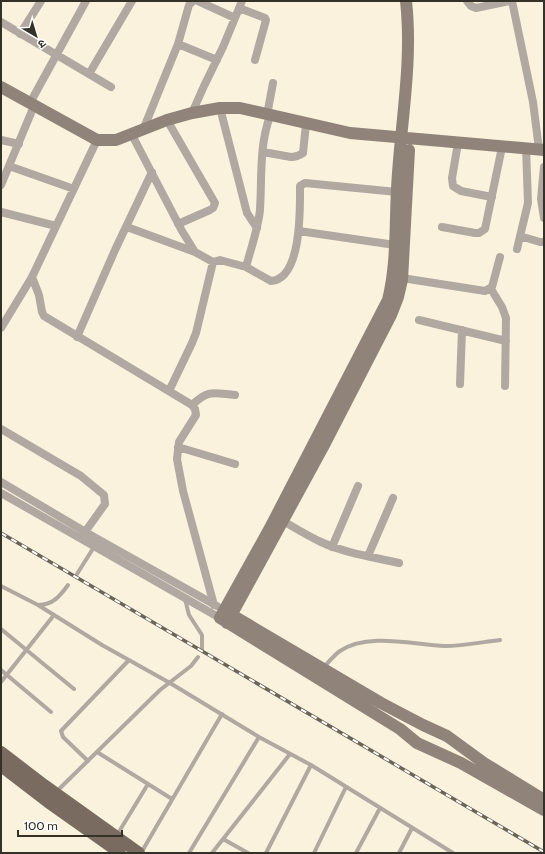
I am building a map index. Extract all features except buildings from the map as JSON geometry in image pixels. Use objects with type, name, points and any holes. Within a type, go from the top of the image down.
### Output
[{"type":"main road","points":[[223,614],[283,521],[391,315],[398,297],[402,278],[406,137],[408,47],[406,1]]},
{"type":"main road","points":[[223,614],[270,528],[388,300],[392,284],[397,192],[406,137],[414,60],[414,1]]},
{"type":"main road","points":[[1,87],[97,140],[116,140],[167,120],[192,114],[220,108],[240,108],[356,134],[526,147],[542,150]]},
{"type":"main road","points":[[223,614],[381,703],[447,736],[484,763],[544,800]]},
{"type":"main road","points":[[223,614],[342,693],[400,729],[417,743],[462,763],[544,810]]},
{"type":"main road","points":[[408,736],[419,723]]},
{"type":"main road","points":[[450,758],[459,745]]},
{"type":"main road","points":[[3,760],[55,793],[136,852]]},
{"type":"main road","points":[[3,760],[43,798],[120,853]]},
{"type":"street","points":[[20,34],[40,1]]},
{"type":"street","points":[[1,185],[6,167],[19,144],[32,105],[55,54],[86,1]]},
{"type":"street","points":[[89,74],[132,1]]},
{"type":"street","points":[[193,1],[189,5],[178,44],[137,132],[152,172],[178,224],[195,252]]},
{"type":"street","points":[[198,1],[235,18]]},
{"type":"street","points":[[467,1],[471,6],[476,8],[492,3],[511,1],[542,150]]},
{"type":"street","points":[[192,114],[241,5],[265,18],[266,20],[255,60]]},
{"type":"street","points":[[1,22],[111,87]]},
{"type":"street","points":[[178,44],[217,60]]},
{"type":"street","points":[[246,267],[260,212],[265,130],[269,115],[273,83]]},
{"type":"street","points":[[220,108],[247,213],[257,228]]},
{"type":"street","points":[[167,120],[215,203],[213,208],[210,210],[178,224]]},
{"type":"street","points":[[263,152],[291,157],[301,155],[303,153],[306,124]]},
{"type":"street","points":[[1,140],[19,144]]},
{"type":"street","points":[[1,328],[32,277],[97,140]]},
{"type":"street","points":[[458,143],[452,178],[453,186],[461,191],[492,198]]},
{"type":"street","points":[[442,227],[475,233],[483,231],[487,227],[502,146]]},
{"type":"street","points":[[517,249],[528,203],[526,147]]},
{"type":"street","points":[[6,167],[74,189]]},
{"type":"street","points":[[544,167],[541,194],[544,213]]},
{"type":"street","points":[[77,337],[152,172]]},
{"type":"street","points":[[127,227],[195,252],[213,262],[220,260],[246,267],[271,281],[280,278],[288,269],[296,247],[299,231],[300,186],[302,184],[305,183],[397,192]]},
{"type":"street","points":[[1,212],[56,226]]},
{"type":"street","points":[[299,231],[395,245]]},
{"type":"street","points":[[520,236],[544,242]]},
{"type":"street","points":[[490,289],[500,257]]},
{"type":"street","points":[[168,391],[196,333],[213,262]]},
{"type":"street","points":[[32,277],[39,295],[44,316],[195,408],[196,415],[182,437],[178,447],[177,459],[183,491],[223,614]]},
{"type":"street","points":[[402,278],[482,292],[490,289]]},
{"type":"street","points":[[490,289],[499,300],[507,321],[505,386]]},
{"type":"street","points":[[418,320],[506,341]]},
{"type":"street","points":[[460,384],[462,330]]},
{"type":"street","points":[[192,405],[207,394],[235,395]]},
{"type":"street","points":[[1,429],[81,476],[104,495],[105,504],[85,532]]},
{"type":"street","points":[[178,447],[236,464]]},
{"type":"street","points":[[1,482],[223,614]]},
{"type":"street","points":[[332,547],[358,486]]},
{"type":"street","points":[[1,493],[185,599],[223,614]]},
{"type":"street","points":[[368,556],[393,498]]},
{"type":"street","points":[[283,521],[332,547],[399,563]]},
{"type":"lane","points":[[77,574],[94,547]]},
{"type":"lane","points":[[38,605],[50,604],[57,599],[68,585]]},
{"type":"lane","points":[[1,586],[38,605],[170,682],[259,737],[311,765],[453,853]]},
{"type":"lane","points":[[185,599],[189,615],[202,635],[202,650]]},
{"type":"lane","points":[[1,682],[54,615]]},
{"type":"lane","points":[[1,629],[74,689]]},
{"type":"lane","points":[[323,669],[341,650],[360,643],[391,641],[451,646],[500,640]]},
{"type":"lane","points":[[55,793],[160,690],[191,666],[198,656]]},
{"type":"lane","points":[[88,761],[63,737],[61,732],[130,660]]},
{"type":"lane","points":[[1,670],[51,712]]},
{"type":"lane","points":[[136,852],[172,799],[222,714]]},
{"type":"lane","points":[[189,853],[259,737]]},
{"type":"lane","points":[[97,752],[172,799]]},
{"type":"lane","points":[[214,852],[290,754]]},
{"type":"lane","points":[[266,853],[311,765]]},
{"type":"lane","points":[[116,836],[148,784]]},
{"type":"lane","points":[[314,853],[346,787]]},
{"type":"lane","points":[[356,853],[380,808]]},
{"type":"lane","points":[[400,853],[412,828]]},
{"type":"lane","points":[[223,839],[248,853]]},
{"type":"railway","points":[[1,533],[544,852]]}]
